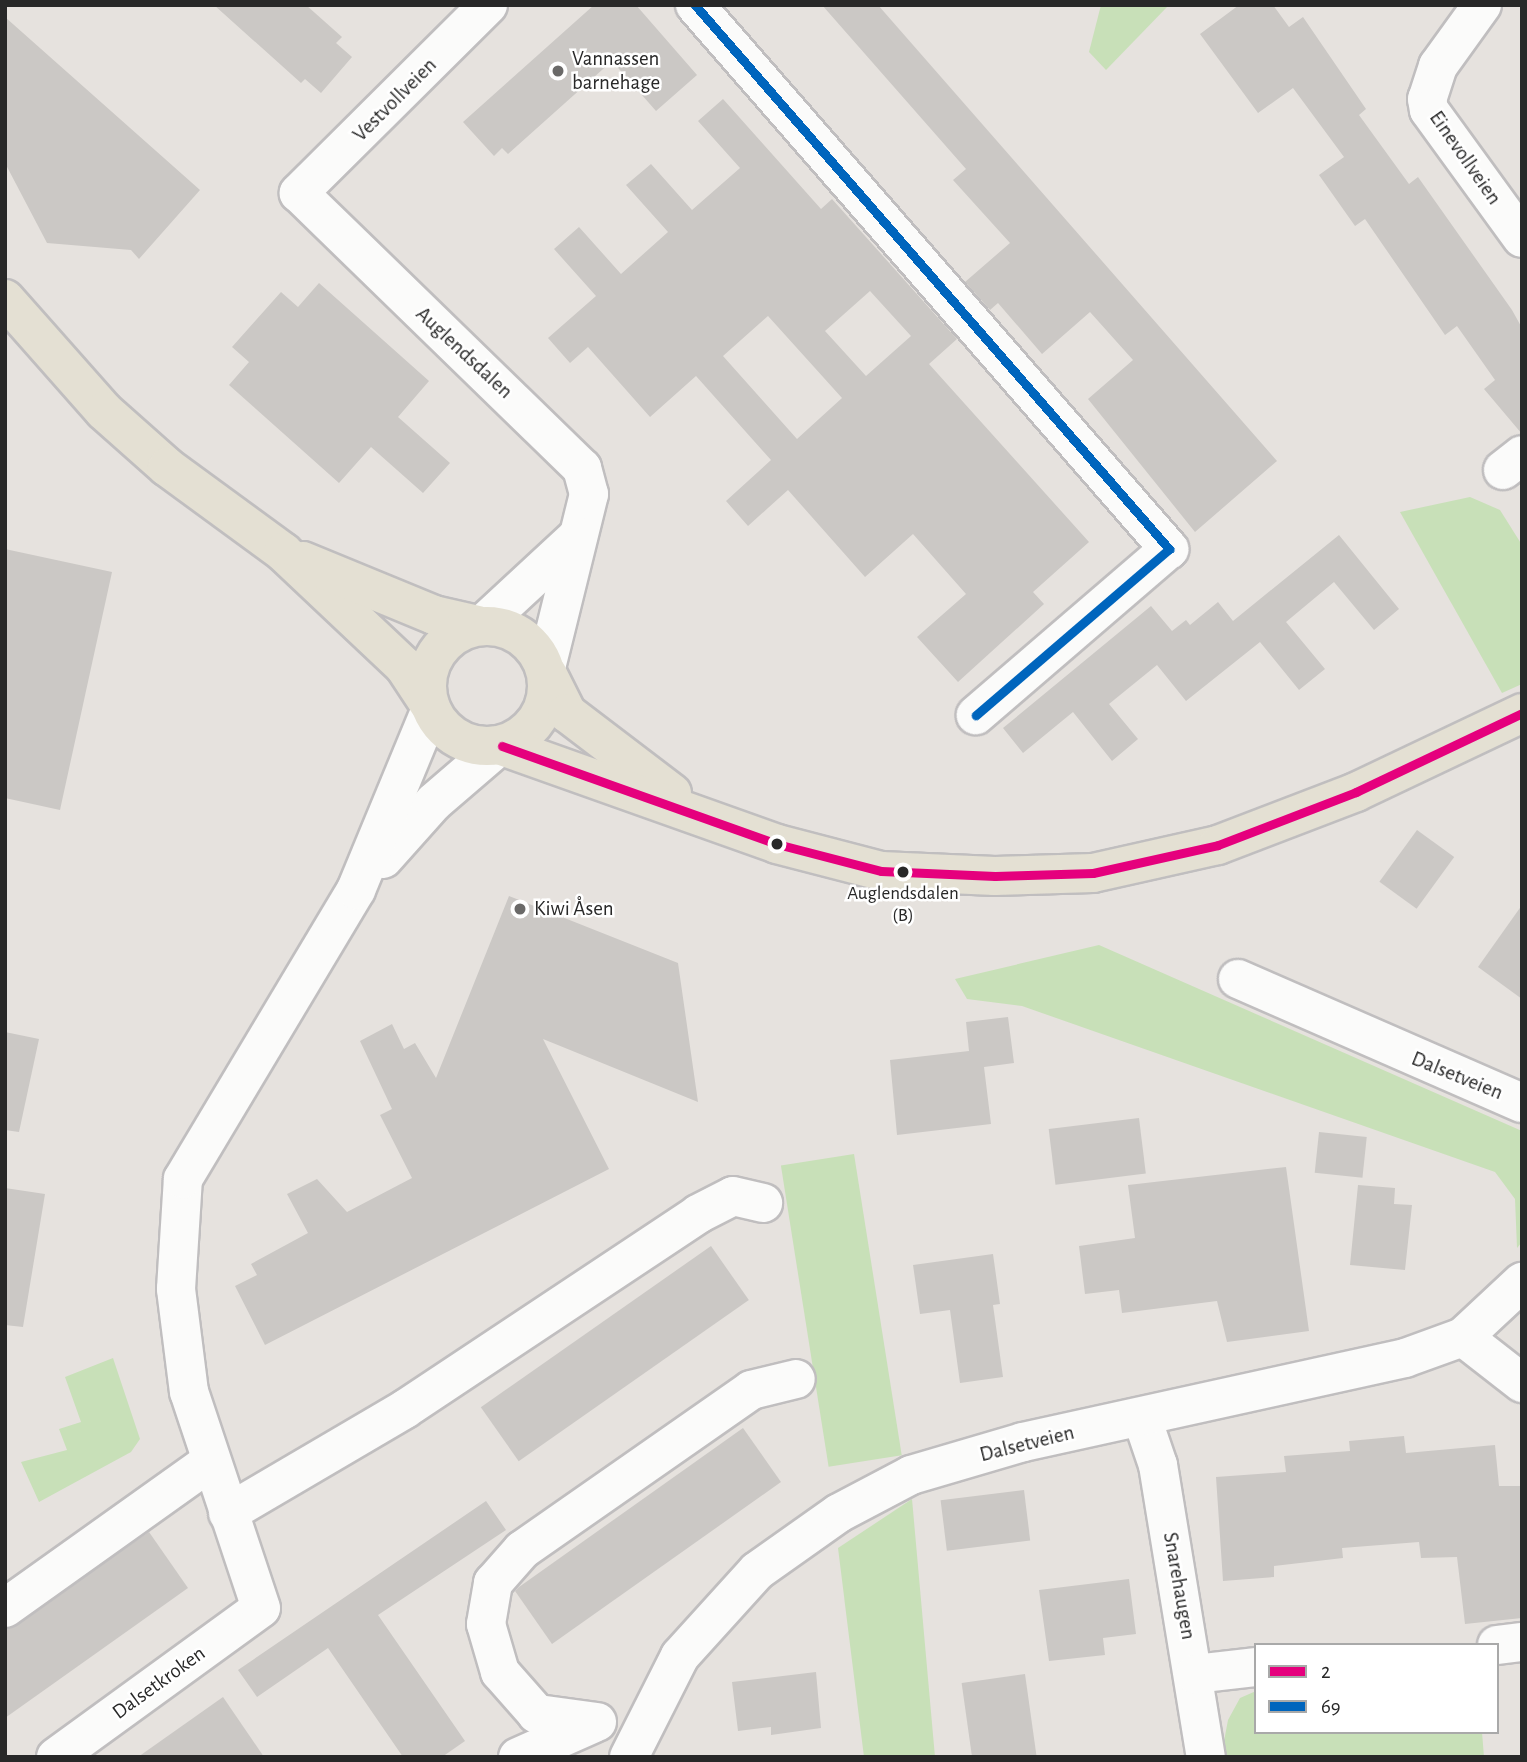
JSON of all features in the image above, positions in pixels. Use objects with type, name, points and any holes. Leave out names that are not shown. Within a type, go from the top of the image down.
[{"type":"main road","points":[[5,299],[104,411],[167,467],[283,552],[404,666],[446,732],[470,745],[500,746],[707,819],[881,871],[995,876],[1093,873],[1218,845],[1356,792],[1522,713]]},
{"type":"main road","points":[[283,552],[434,615],[509,629],[521,636],[547,670],[567,713],[707,819]]},
{"type":"main road","points":[[430,707],[428,670],[446,640],[480,625]]},
{"type":"main road","points":[[500,746],[535,722],[546,704],[547,670]]},
{"type":"street","name":"Vestvollveien","points":[[299,193],[488,5]]},
{"type":"street","points":[[695,5],[1169,549],[976,715]]},
{"type":"street","name":"Einevollveien","points":[[1482,5],[1438,66],[1427,99],[1429,110],[1522,238]]},
{"type":"street","name":"Auglendsdalen","points":[[299,193],[364,261],[557,439],[582,468],[589,494],[547,670]]},
{"type":"street","points":[[480,625],[582,532]]},
{"type":"street","points":[[430,707],[356,890],[183,1179],[176,1289],[189,1392],[228,1513],[405,1409],[698,1214],[733,1196],[763,1203]]},
{"type":"street","points":[[356,890],[434,802],[500,746]]},
{"type":"street","name":"Dalsetveien","points":[[1238,979],[1522,1102]]},
{"type":"street","name":"Dalsetveien","points":[[634,1742],[680,1657],[757,1571],[839,1513],[911,1475],[1023,1442],[1142,1418],[1405,1358],[1463,1337],[1522,1282]]},
{"type":"street","points":[[1463,1337],[1522,1383]]},
{"type":"street","points":[[634,1742],[597,1722],[537,1714],[500,1672],[485,1624],[493,1583],[522,1550],[751,1390],[796,1380]]},
{"type":"street","name":"Snarehaugen","points":[[1142,1418],[1158,1465],[1195,1674],[1206,1757]]},
{"type":"street","points":[[5,1608],[210,1462]]},
{"type":"street","name":"Dalsetkroken","points":[[56,1757],[261,1608],[228,1513]]},
{"type":"street","points":[[1499,1645],[1522,1642]]},
{"type":"street","points":[[1195,1674],[1254,1667]]},
{"type":"street","points":[[518,1757],[597,1722]]},
{"type":"green space","points":[[1101,5],[1169,5],[1106,70],[1089,52]]},
{"type":"green space","points":[[1470,497],[1500,510],[1522,545],[1522,684],[1502,693],[1400,512]]},
{"type":"green space","points":[[1099,945],[1522,1131],[1522,1242],[1517,1248],[1515,1199],[1495,1172],[1022,1006],[967,999],[955,979]]},
{"type":"green space","points":[[854,1154],[902,1455],[829,1467],[781,1166]]},
{"type":"green space","points":[[113,1358],[140,1439],[131,1452],[39,1502],[21,1462],[67,1450],[59,1429],[81,1422],[65,1377]]},
{"type":"green space","points":[[912,1499],[935,1757],[864,1757],[838,1548]]},
{"type":"green space","points":[[1254,1692],[1254,1734],[1482,1734],[1484,1757],[1221,1757],[1228,1720],[1240,1698]]},
{"type":"building","points":[[214,5],[306,5],[342,37],[336,43],[352,57],[321,93],[305,79],[301,83]]},
{"type":"building","points":[[594,5],[636,5],[697,75],[656,111],[612,61],[508,154],[502,148],[494,156],[463,122]]},
{"type":"building","points":[[822,5],[878,5],[1277,461],[1195,532],[1088,399],[1133,360],[1090,312],[1042,354],[998,303],[990,310],[965,282],[1010,243],[953,180],[966,169]]},
{"type":"building","points":[[1239,5],[1273,5],[1289,27],[1303,17],[1366,109],[1359,115],[1409,184],[1418,177],[1512,310],[1522,328],[1522,434],[1484,389],[1495,380],[1457,326],[1445,335],[1365,219],[1355,226],[1319,175],[1344,157],[1293,88],[1258,113],[1200,34]]},
{"type":"building","points":[[5,17],[200,190],[139,259],[131,250],[47,243],[5,163]]},
{"type":"building","points":[[723,99],[821,209],[832,199],[957,339],[929,364],[1089,542],[1033,592],[1044,604],[958,682],[917,637],[966,594],[913,534],[865,577],[788,490],[748,526],[726,501],[771,460],[696,376],[650,417],[588,347],[570,363],[548,338],[596,296],[554,249],[579,227],[621,274],[668,232],[626,185],[651,164],[692,210],[740,168],[698,121]],"holes":[[[870,291],[911,336],[866,376],[825,331]],[[768,316],[842,398],[797,439],[723,356]]]},
{"type":"building","points":[[319,283],[429,381],[398,417],[450,463],[423,493],[371,447],[339,483],[229,385],[249,362],[232,347],[281,292],[298,307]]},
{"type":"building","points":[[1339,535],[1399,609],[1374,630],[1334,582],[1286,622],[1325,669],[1299,690],[1260,642],[1186,701],[1157,665],[1109,704],[1138,739],[1112,761],[1073,712],[1023,753],[1003,728],[1151,606],[1172,631],[1186,620],[1190,625],[1218,602],[1233,621]]},
{"type":"building","points":[[5,549],[112,572],[60,810],[5,798]]},
{"type":"building","points":[[1417,830],[1454,857],[1417,909],[1379,882]]},
{"type":"building","points":[[509,896],[678,963],[698,1102],[543,1039],[609,1169],[265,1345],[235,1286],[257,1275],[251,1264],[308,1233],[287,1194],[317,1179],[347,1212],[412,1178],[380,1115],[392,1109],[360,1041],[392,1024],[404,1049],[415,1043],[436,1078]]},
{"type":"building","points":[[1522,905],[1522,999],[1478,967]]},
{"type":"building","points":[[1008,1017],[1014,1063],[984,1067],[991,1124],[897,1135],[890,1060],[969,1051],[966,1022]]},
{"type":"building","points":[[5,1032],[39,1039],[19,1132],[5,1130]]},
{"type":"building","points":[[1139,1118],[1146,1174],[1056,1185],[1049,1129]]},
{"type":"building","points":[[1319,1132],[1367,1137],[1362,1178],[1315,1173]]},
{"type":"building","points":[[1286,1167],[1309,1331],[1227,1342],[1217,1301],[1122,1313],[1119,1290],[1085,1294],[1079,1246],[1135,1238],[1128,1185]]},
{"type":"building","points":[[1358,1185],[1395,1188],[1394,1204],[1412,1205],[1405,1270],[1350,1265]]},
{"type":"building","points":[[5,1188],[45,1194],[23,1327],[5,1325]]},
{"type":"building","points":[[711,1246],[749,1300],[519,1461],[481,1407]]},
{"type":"building","points":[[993,1254],[1000,1304],[993,1305],[1003,1377],[960,1383],[950,1310],[920,1314],[913,1265]]},
{"type":"building","points":[[743,1428],[781,1482],[552,1644],[515,1591]]},
{"type":"building","points":[[1404,1436],[1406,1453],[1495,1445],[1499,1486],[1522,1486],[1522,1618],[1465,1624],[1457,1557],[1421,1558],[1419,1542],[1342,1548],[1343,1558],[1274,1566],[1274,1577],[1223,1581],[1216,1477],[1286,1472],[1284,1456],[1350,1451],[1349,1441]]},
{"type":"building","points":[[1024,1490],[1030,1541],[947,1551],[941,1500]]},
{"type":"building","points":[[486,1501],[506,1530],[378,1615],[465,1741],[442,1757],[403,1757],[328,1648],[257,1697],[238,1670]]},
{"type":"building","points":[[149,1532],[188,1588],[5,1718],[5,1630]]},
{"type":"building","points":[[1129,1579],[1136,1634],[1103,1638],[1105,1655],[1049,1661],[1039,1590]]},
{"type":"building","points":[[816,1672],[821,1728],[771,1735],[771,1727],[738,1731],[732,1682]]},
{"type":"building","points":[[1025,1674],[1037,1757],[972,1757],[962,1683]]},
{"type":"building","points":[[223,1697],[264,1757],[138,1757]]},
{"type":"transit line","name":"69","points":[[695,5],[1169,549],[976,715]]},
{"type":"transit line","name":"2","points":[[502,746],[777,844],[881,871],[995,876],[1093,873],[1218,845],[1356,792],[1522,713]]},
{"type":"place","name":"Vannassen barnehage","points":[[558,71]]},
{"type":"place","name":"Auglendsdalen (B)","points":[[903,872]]},
{"type":"place","name":"Kiwi Åsen","points":[[520,909]]}]
